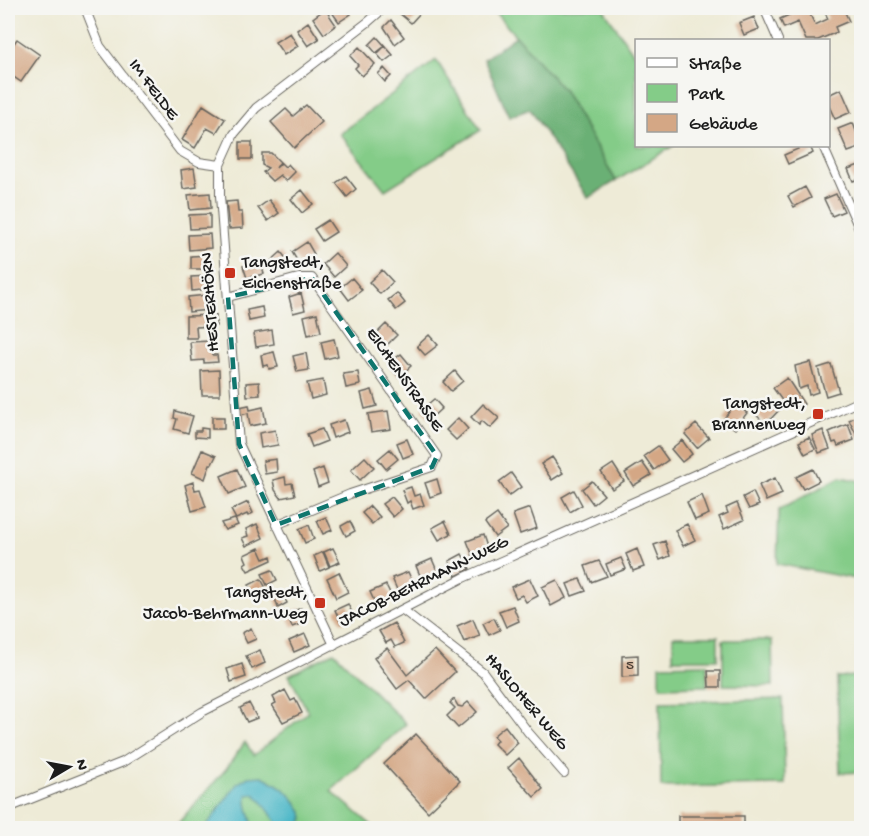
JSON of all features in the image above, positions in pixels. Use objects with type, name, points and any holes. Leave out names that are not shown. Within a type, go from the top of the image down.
[{"type":"street","name":"IM FELDE","points":[[85,8],[100,46],[180,151],[199,162],[220,165]]},
{"type":"street","name":"HESTERHÖRN","points":[[334,645],[239,444],[235,420],[220,196],[220,165],[234,134],[256,108],[384,8]]},
{"type":"street","points":[[764,8],[778,39]]},
{"type":"street","points":[[823,147],[861,235]]},
{"type":"street","name":"EICHENSTRASSE","points":[[228,297],[298,278],[312,278],[437,456],[432,467],[350,494],[276,525]]},
{"type":"street","name":"JACOB-BEHRMANN-WEG","points":[[8,808],[123,762],[202,712],[464,578],[861,400]]},
{"type":"street","name":"HASLOHER WEG","points":[[403,610],[483,672],[528,732],[564,773]]},
{"type":"highlighted area","points":[[312,278],[437,456],[432,467],[276,525],[239,444],[228,297]]},
{"type":"green space","points":[[491,8],[603,8],[635,56],[635,147],[671,147],[616,181],[564,91]]},
{"type":"green space","points":[[516,36],[564,91],[616,181],[588,198],[530,109],[509,117],[484,59]]},
{"type":"green space","points":[[436,60],[481,130],[385,190],[340,134]]},
{"type":"green space","points":[[840,477],[861,481],[861,580],[777,564],[779,510]]},
{"type":"green space","points":[[673,636],[718,636],[718,659],[673,659]]},
{"type":"green space","points":[[723,640],[772,640],[773,686],[723,685]]},
{"type":"green space","points":[[334,652],[406,724],[331,791],[375,828],[174,828],[226,769],[245,742],[254,755],[308,712],[289,675]]},
{"type":"green space","points":[[707,664],[707,686],[660,687],[660,665]]},
{"type":"green space","points":[[861,676],[861,772],[840,773],[837,677]]},
{"type":"green space","points":[[783,699],[785,785],[661,787],[660,702]]},
{"type":"water","points":[[262,776],[292,797],[304,817],[301,824],[279,825],[254,794],[247,795],[253,828],[205,828],[237,784],[248,777]]},
{"type":"building","points":[[329,8],[347,8],[351,14],[339,22]]},
{"type":"building","points":[[404,8],[414,8],[420,13],[411,23],[399,13]]},
{"type":"building","points":[[807,8],[815,25],[828,19],[823,8],[843,8],[849,21],[835,27],[837,32],[820,39],[806,39],[798,22],[784,28],[780,19]]},
{"type":"building","points":[[325,9],[336,25],[324,34],[313,18]]},
{"type":"building","points":[[754,17],[759,29],[744,35],[739,23]]},
{"type":"building","points":[[391,20],[404,37],[395,44],[384,27]]},
{"type":"building","points":[[308,22],[319,39],[308,46],[297,30]]},
{"type":"building","points":[[290,33],[298,46],[284,55],[275,42]]},
{"type":"building","points":[[377,37],[385,46],[376,53],[369,45]]},
{"type":"building","points":[[17,39],[40,55],[21,82],[8,73],[8,52]]},
{"type":"building","points":[[385,46],[393,55],[384,62],[377,54]]},
{"type":"building","points":[[359,47],[375,64],[362,76],[355,68],[358,65],[350,56]]},
{"type":"building","points":[[384,68],[391,76],[385,82],[378,74]]},
{"type":"building","points":[[841,89],[851,112],[835,119],[830,108],[830,94]]},
{"type":"building","points":[[203,105],[225,119],[216,133],[207,128],[195,148],[182,140]]},
{"type":"building","points":[[306,105],[322,122],[294,148],[271,122],[286,109],[293,116]]},
{"type":"building","points":[[853,123],[862,147],[848,152],[838,129]]},
{"type":"building","points":[[240,142],[252,142],[252,159],[240,159]]},
{"type":"building","points":[[797,147],[810,147],[813,153],[788,164],[784,155],[798,149]]},
{"type":"building","points":[[262,153],[271,153],[280,162],[276,168],[281,163],[285,167],[288,164],[295,172],[286,181],[280,175],[272,181],[263,172],[268,168],[262,165]]},
{"type":"building","points":[[862,164],[862,178],[853,181],[848,169]]},
{"type":"building","points":[[194,168],[197,187],[183,189],[181,170]]},
{"type":"building","points":[[346,176],[356,189],[347,197],[336,183]]},
{"type":"building","points":[[805,187],[811,198],[794,207],[788,196]]},
{"type":"building","points":[[302,190],[313,204],[302,213],[291,199]]},
{"type":"building","points":[[210,193],[211,208],[190,210],[188,195]]},
{"type":"building","points":[[836,194],[844,211],[832,216],[824,199]]},
{"type":"building","points":[[269,200],[279,213],[268,221],[258,208]]},
{"type":"building","points":[[237,201],[238,212],[242,212],[243,228],[229,229],[226,202]]},
{"type":"building","points":[[210,214],[210,228],[190,229],[189,215]]},
{"type":"building","points":[[328,220],[336,232],[322,241],[314,229]]},
{"type":"building","points":[[210,234],[211,248],[189,250],[188,235]]},
{"type":"building","points":[[307,242],[314,254],[299,264],[292,252]]},
{"type":"building","points":[[281,252],[288,261],[277,270],[270,262]]},
{"type":"building","points":[[335,253],[346,266],[334,277],[323,264]]},
{"type":"building","points":[[210,255],[210,269],[191,269],[191,256]]},
{"type":"building","points":[[260,261],[264,274],[247,278],[243,266]]},
{"type":"building","points":[[382,270],[393,282],[380,294],[369,282]]},
{"type":"building","points":[[209,276],[210,289],[192,291],[191,277]]},
{"type":"building","points":[[352,278],[362,290],[349,300],[340,288]]},
{"type":"building","points":[[301,293],[305,310],[293,313],[289,297]]},
{"type":"building","points":[[397,293],[405,303],[396,310],[388,300]]},
{"type":"building","points":[[207,295],[209,310],[189,312],[188,297]]},
{"type":"building","points":[[262,307],[264,318],[249,321],[247,310]]},
{"type":"building","points":[[317,313],[321,332],[308,335],[304,316]]},
{"type":"building","points":[[216,315],[216,326],[196,327],[197,338],[186,338],[186,316]]},
{"type":"building","points":[[386,324],[397,335],[385,347],[374,336]]},
{"type":"building","points":[[272,330],[274,344],[256,347],[254,333]]},
{"type":"building","points":[[429,335],[438,345],[425,355],[417,346]]},
{"type":"building","points":[[334,339],[338,356],[325,359],[321,342]]},
{"type":"building","points":[[211,341],[212,355],[217,355],[218,362],[192,361],[190,342]]},
{"type":"building","points":[[274,352],[278,367],[269,369],[268,365],[263,366],[261,355]]},
{"type":"building","points":[[306,353],[309,370],[297,372],[293,356]]},
{"type":"building","points":[[401,354],[411,366],[399,377],[388,364]]},
{"type":"building","points":[[810,362],[818,392],[809,395],[807,386],[799,389],[795,366]]},
{"type":"building","points":[[831,364],[839,392],[826,396],[818,368]]},
{"type":"building","points":[[219,370],[220,395],[202,395],[201,371]]},
{"type":"building","points":[[455,371],[463,381],[451,391],[443,382]]},
{"type":"building","points":[[358,372],[360,385],[346,388],[343,374]]},
{"type":"building","points":[[787,378],[804,404],[797,409],[792,402],[786,406],[773,388]]},
{"type":"building","points":[[323,380],[326,395],[311,399],[307,383]]},
{"type":"building","points":[[259,382],[260,395],[247,396],[246,383]]},
{"type":"building","points":[[372,390],[377,406],[365,409],[361,393]]},
{"type":"building","points":[[434,399],[442,408],[430,419],[422,409]]},
{"type":"building","points":[[769,399],[780,409],[766,424],[755,414]]},
{"type":"building","points":[[483,404],[499,418],[490,428],[482,421],[479,425],[471,417]]},
{"type":"building","points":[[735,404],[747,413],[735,429],[723,420]]},
{"type":"building","points":[[249,405],[250,410],[263,407],[266,423],[250,426],[248,413],[241,415],[239,407]]},
{"type":"building","points":[[175,411],[193,416],[188,433],[174,429],[177,419],[174,418]]},
{"type":"building","points":[[388,411],[391,429],[371,432],[368,414]]},
{"type":"building","points":[[862,414],[862,436],[858,438],[849,420]]},
{"type":"building","points":[[212,417],[224,417],[224,429],[212,429]]},
{"type":"building","points":[[458,418],[468,429],[456,440],[446,430]]},
{"type":"building","points":[[344,420],[348,432],[333,438],[329,425]]},
{"type":"building","points":[[696,424],[709,438],[697,448],[685,434]]},
{"type":"building","points":[[848,424],[854,440],[838,446],[836,442],[833,443],[829,432]]},
{"type":"building","points":[[201,428],[208,429],[208,438],[195,437],[195,431],[201,431]]},
{"type":"building","points":[[322,429],[327,441],[312,447],[307,434]]},
{"type":"building","points":[[275,430],[278,445],[261,448],[259,433]]},
{"type":"building","points":[[823,430],[830,449],[819,453],[812,435]]},
{"type":"building","points":[[809,437],[815,449],[805,454],[799,442]]},
{"type":"building","points":[[407,439],[413,454],[403,458],[397,443]]},
{"type":"building","points":[[682,440],[692,454],[682,462],[671,449]]},
{"type":"building","points":[[658,446],[668,460],[654,470],[644,456]]},
{"type":"building","points":[[390,449],[398,459],[386,469],[378,459]]},
{"type":"building","points":[[202,450],[216,456],[210,464],[205,479],[192,473]]},
{"type":"building","points":[[365,457],[374,467],[360,480],[351,470]]},
{"type":"building","points":[[552,457],[563,473],[552,480],[541,464]]},
{"type":"building","points":[[276,459],[277,472],[265,474],[263,461]]},
{"type":"building","points":[[642,462],[651,475],[633,486],[625,473]]},
{"type":"building","points":[[613,464],[624,481],[612,489],[601,472]]},
{"type":"building","points":[[323,468],[328,483],[318,487],[313,472]]},
{"type":"building","points":[[237,469],[245,487],[229,494],[221,476]]},
{"type":"building","points":[[813,469],[819,481],[803,489],[796,477]]},
{"type":"building","points":[[511,473],[521,487],[509,496],[499,482]]},
{"type":"building","points":[[285,477],[286,484],[292,483],[295,495],[281,498],[275,490],[273,480]]},
{"type":"building","points":[[775,478],[782,494],[766,501],[759,485]]},
{"type":"building","points":[[437,479],[441,493],[430,497],[425,483]]},
{"type":"building","points":[[592,481],[604,495],[593,504],[582,489]]},
{"type":"building","points":[[193,482],[195,490],[200,489],[206,507],[192,511],[185,485]]},
{"type":"building","points":[[411,487],[414,496],[420,494],[424,505],[413,509],[410,501],[407,503],[402,490]]},
{"type":"building","points":[[574,490],[582,505],[570,512],[562,497]]},
{"type":"building","points":[[753,492],[759,505],[749,509],[743,497]]},
{"type":"building","points":[[702,495],[709,514],[695,520],[687,502]]},
{"type":"building","points":[[392,497],[402,509],[393,517],[382,504]]},
{"type":"building","points":[[248,502],[253,513],[236,519],[231,510]]},
{"type":"building","points":[[737,503],[744,520],[724,529],[719,517],[728,513],[726,508]]},
{"type":"building","points":[[370,506],[380,517],[372,524],[362,513]]},
{"type":"building","points":[[530,508],[537,528],[520,534],[513,514]]},
{"type":"building","points":[[497,514],[507,528],[495,537],[485,523]]},
{"type":"building","points":[[326,517],[332,530],[323,534],[317,521]]},
{"type":"building","points":[[235,519],[238,525],[225,530],[221,523]]},
{"type":"building","points":[[350,521],[355,531],[346,536],[341,526]]},
{"type":"building","points":[[445,521],[451,534],[439,540],[432,528]]},
{"type":"building","points":[[257,524],[263,538],[246,546],[242,538],[248,536],[246,529]]},
{"type":"building","points":[[687,524],[695,540],[683,546],[675,530]]},
{"type":"building","points":[[309,525],[314,539],[305,543],[299,529]]},
{"type":"building","points":[[483,535],[488,550],[473,556],[467,541]]},
{"type":"building","points":[[665,541],[670,556],[660,560],[654,545]]},
{"type":"building","points":[[259,548],[264,559],[271,556],[272,560],[248,571],[244,564],[247,562],[244,555]]},
{"type":"building","points":[[333,548],[340,562],[330,566],[324,552]]},
{"type":"building","points":[[637,549],[644,567],[633,571],[626,554]]},
{"type":"building","points":[[323,552],[329,567],[320,571],[314,556]]},
{"type":"building","points":[[462,554],[470,569],[456,576],[449,561]]},
{"type":"building","points":[[621,558],[626,569],[610,575],[606,564]]},
{"type":"building","points":[[432,559],[438,573],[422,580],[416,566]]},
{"type":"building","points":[[599,561],[607,576],[591,582],[585,566]]},
{"type":"building","points":[[272,570],[277,580],[267,585],[262,574]]},
{"type":"building","points":[[339,572],[348,592],[336,598],[327,578]]},
{"type":"building","points":[[408,572],[414,585],[398,592],[392,578]]},
{"type":"building","points":[[261,579],[268,592],[261,596],[260,593],[254,595],[249,585]]},
{"type":"building","points":[[530,579],[538,596],[526,602],[522,595],[516,598],[511,587]]},
{"type":"building","points":[[580,579],[586,591],[572,596],[567,584]]},
{"type":"building","points":[[557,580],[566,598],[551,606],[542,587]]},
{"type":"building","points":[[386,585],[392,597],[376,605],[370,592]]},
{"type":"building","points":[[282,592],[287,603],[278,608],[274,595]]},
{"type":"building","points":[[348,604],[354,617],[341,623],[335,610]]},
{"type":"building","points":[[513,606],[519,621],[506,627],[499,611]]},
{"type":"building","points":[[301,608],[306,622],[292,627],[287,614]]},
{"type":"building","points":[[494,618],[500,630],[489,635],[483,623]]},
{"type":"building","points":[[473,619],[480,636],[464,642],[457,626]]},
{"type":"building","points":[[394,623],[404,643],[395,647],[391,640],[386,643],[379,631]]},
{"type":"building","points":[[251,628],[256,639],[247,643],[242,633]]},
{"type":"building","points":[[305,634],[310,645],[294,652],[289,641]]},
{"type":"building","points":[[387,648],[407,675],[435,650],[455,672],[426,699],[409,680],[397,689],[374,658]]},
{"type":"building","points":[[260,650],[265,663],[252,669],[246,656]]},
{"type":"building","points":[[638,655],[638,676],[622,677],[622,656]]},
{"type":"building","points":[[242,664],[246,677],[231,682],[227,669]]},
{"type":"building","points":[[708,671],[720,671],[720,687],[709,687]]},
{"type":"building","points":[[285,690],[291,701],[295,699],[302,713],[283,722],[272,705],[276,703],[273,697]]},
{"type":"building","points":[[454,699],[458,706],[462,707],[468,702],[477,712],[458,728],[447,716],[455,708],[450,703]]},
{"type":"building","points":[[249,703],[257,718],[247,722],[240,708]]},
{"type":"building","points":[[505,726],[518,743],[505,755],[494,744],[497,740],[493,736]]},
{"type":"building","points":[[416,734],[460,781],[428,812],[384,764]]},
{"type":"building","points":[[519,758],[543,789],[534,797],[508,768]]},
{"type":"building","points":[[678,816],[744,816],[744,828],[678,828]]},
{"type":"place","name":"Tangstedt, Eichenstraße","points":[[230,273]]},
{"type":"place","name":"Tangstedt, Brannenweg","points":[[818,414]]},
{"type":"place","name":"Tangstedt, Jacob-Behrmann-Weg","points":[[320,603]]}]
